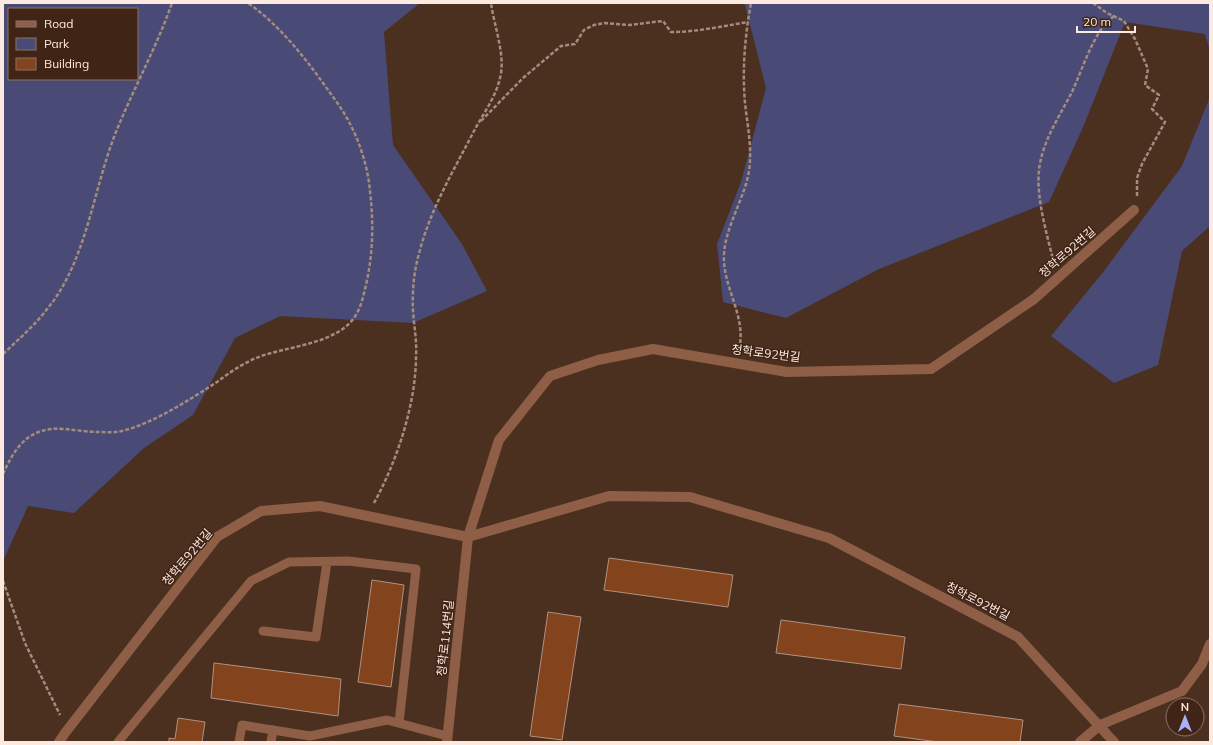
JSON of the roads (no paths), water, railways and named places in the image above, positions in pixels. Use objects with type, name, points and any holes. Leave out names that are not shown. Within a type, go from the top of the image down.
[{"type":"street","name":"청학로92번길","points":[[468,537],[500,440],[550,376],[598,360],[653,349],[787,372],[931,369],[1034,299],[1134,210]]},
{"type":"street","name":"청학로92번길","points":[[59,742],[217,537],[261,511],[320,506],[468,537],[609,496],[690,497],[829,538],[1018,637],[1114,742]]},
{"type":"street","name":"청학로114번길","points":[[447,739],[468,537]]},
{"type":"street","points":[[1080,742],[1100,725],[1182,691],[1202,664],[1210,644]]},
{"type":"lane","points":[[118,742],[252,581],[289,562],[348,561],[416,569],[399,723]]},
{"type":"lane","points":[[262,631],[316,637],[326,562]]},
{"type":"lane","points":[[239,742],[242,725],[310,739],[387,720],[447,739]]},
{"type":"lane","points":[[271,742],[272,730]]}]
